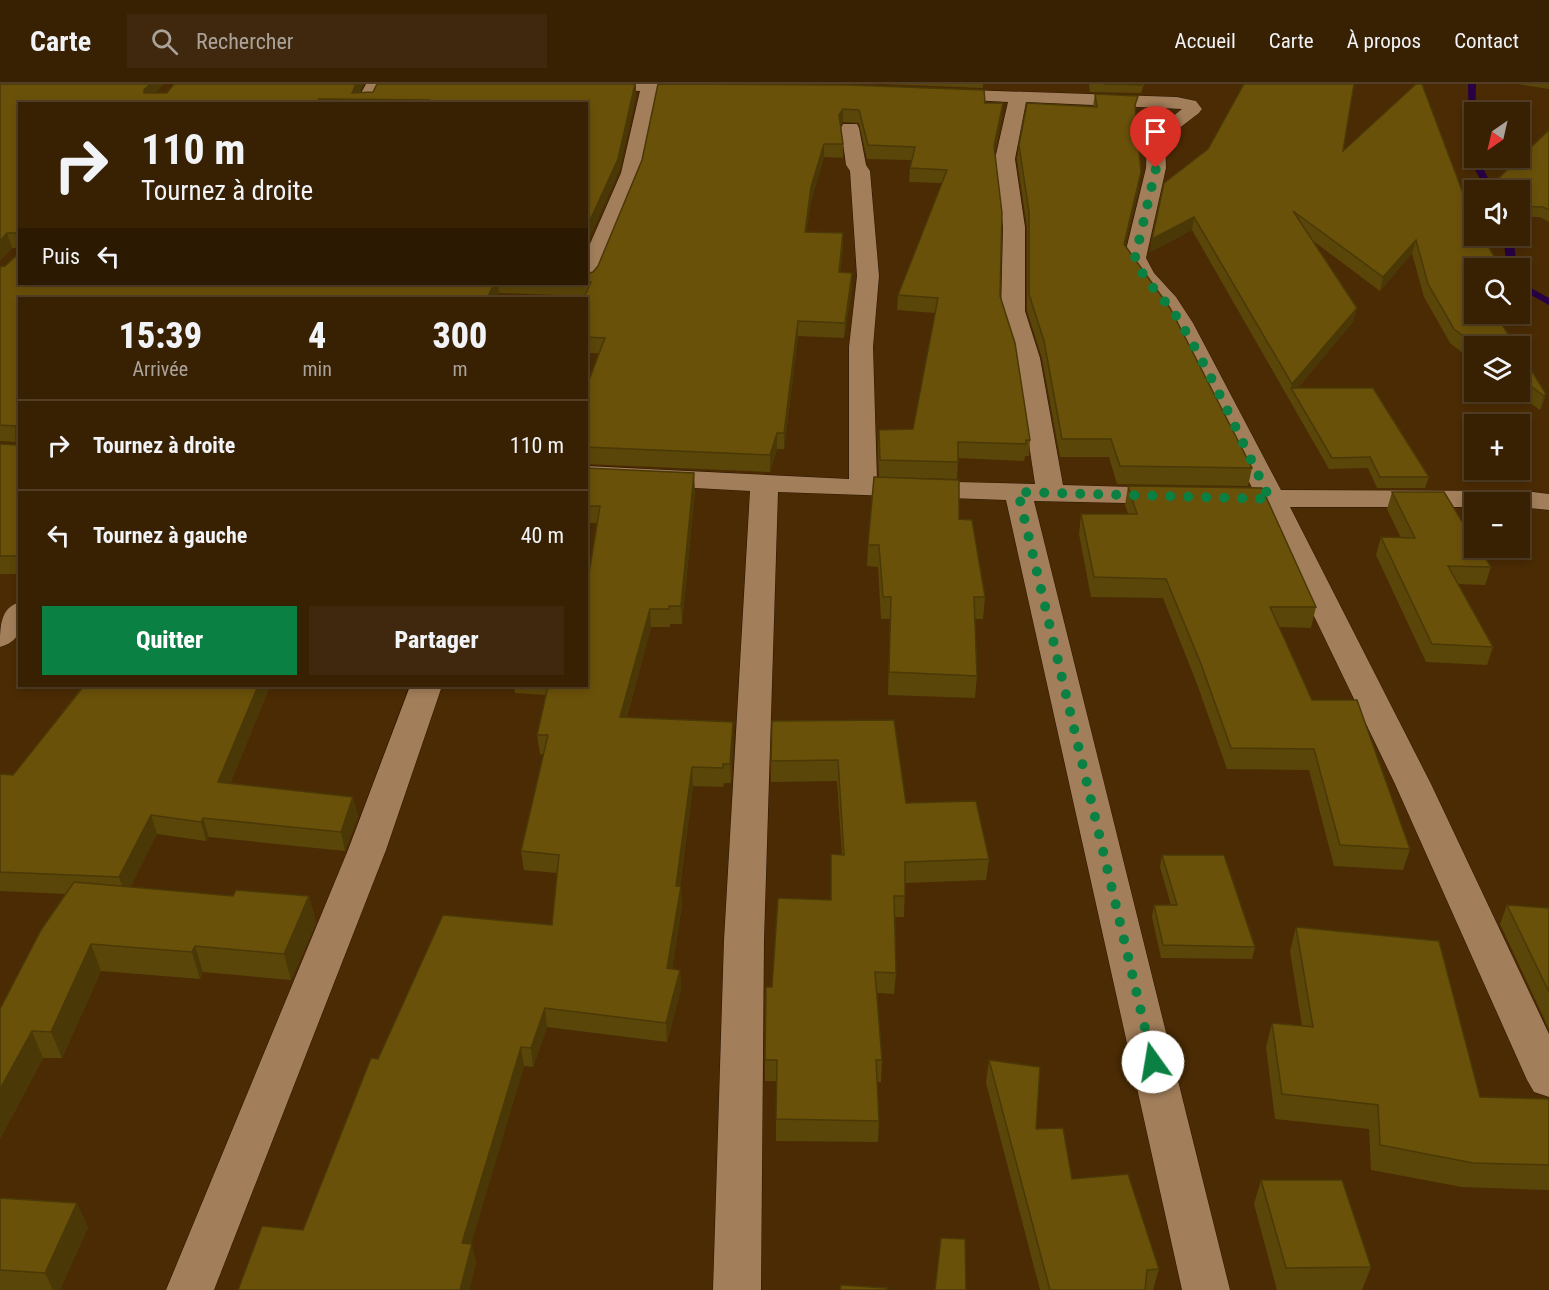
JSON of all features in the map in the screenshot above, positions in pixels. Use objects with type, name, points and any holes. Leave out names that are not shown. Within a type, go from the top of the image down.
[{"type":"street","points":[[365,102],[375,84]]},
{"type":"street","points":[[565,84],[721,89]]},
{"type":"street","points":[[588,277],[631,173],[651,86]]},
{"type":"street","points":[[916,93],[1177,102],[1190,105],[1193,109],[1156,137],[1156,168],[1135,258],[1144,276],[1168,302],[1220,395],[1413,784],[1549,1080]]},
{"type":"street","points":[[1018,97],[1005,159],[1014,226],[1013,311],[1028,358],[1034,492],[1206,1290]]},
{"type":"street","points":[[850,128],[856,165],[860,171],[868,276],[861,347],[863,488]]},
{"type":"street","points":[[588,474],[863,488],[1189,497]]},
{"type":"street","points":[[736,1290],[744,940],[764,484]]},
{"type":"street","points":[[1224,498],[1525,499],[1549,502]]},
{"type":"street","points":[[0,637],[18,614]]},
{"type":"street","points":[[190,1290],[367,850],[426,687]]},
{"type":"building","points":[[0,84],[150,84],[144,93],[167,93],[174,84],[356,84],[352,93],[373,92],[377,84],[635,84],[618,159],[588,225],[588,102],[319,99],[317,102],[18,102],[18,285],[494,285],[488,297],[18,297],[18,556],[0,556],[0,444],[16,445],[16,426],[0,425],[0,267],[5,266],[17,255],[17,233],[7,233],[0,241]]},
{"type":"building","points":[[658,84],[848,85],[984,90],[985,103],[1003,103],[994,146],[1002,213],[1000,296],[1015,343],[1030,440],[1026,440],[1026,444],[958,442],[958,462],[880,460],[879,430],[913,429],[938,298],[898,295],[947,170],[910,168],[915,147],[868,145],[859,110],[843,109],[839,115],[843,144],[824,144],[811,187],[805,232],[843,233],[839,272],[852,273],[845,323],[798,321],[784,433],[777,433],[770,455],[588,447],[588,383],[605,338],[588,337],[588,297],[584,297],[591,282],[588,282],[588,273],[593,272],[598,266],[642,160]]},
{"type":"building","points":[[1244,84],[1354,84],[1343,151],[1416,84],[1422,84],[1464,196],[1464,246],[1488,246],[1495,258],[1464,258],[1464,324],[1502,324],[1509,336],[1464,336],[1454,329],[1428,284],[1416,240],[1383,277],[1293,211],[1357,308],[1292,384],[1194,217],[1152,239],[1164,183],[1208,149]]},
{"type":"building","points":[[1095,94],[1138,96],[1135,105],[1141,172],[1124,244],[1170,308],[1252,468],[1120,466],[1111,439],[1062,439],[1044,341],[1029,294],[1029,212],[1019,145],[1027,103],[1097,107]]},
{"type":"building","points":[[1549,130],[1549,210],[1543,207],[1530,206],[1530,180],[1496,180],[1509,168],[1530,168],[1530,148]]},
{"type":"building","points":[[1530,368],[1546,394],[1544,396],[1530,386]]},
{"type":"building","points":[[1291,388],[1373,388],[1429,477],[1380,477],[1370,457],[1332,458]]},
{"type":"building","points":[[588,468],[694,473],[681,606],[669,606],[669,609],[650,609],[620,717],[733,722],[730,764],[723,764],[723,768],[692,767],[676,886],[681,886],[667,968],[680,970],[666,1023],[545,1008],[531,1048],[521,1047],[462,1243],[472,1244],[460,1290],[238,1290],[262,1226],[303,1230],[371,1058],[378,1059],[443,915],[552,925],[559,855],[521,851],[548,735],[537,735],[548,687],[588,687],[588,580],[600,506],[588,506]]},
{"type":"building","points":[[874,477],[959,480],[959,519],[972,520],[985,597],[974,597],[977,676],[889,672],[891,597],[883,597],[879,545],[868,545]]},
{"type":"building","points":[[1128,486],[1262,488],[1316,607],[1270,607],[1312,700],[1357,700],[1410,849],[1340,845],[1314,749],[1231,748],[1201,664],[1166,579],[1094,577],[1081,514],[1137,514]]},
{"type":"building","points":[[1392,492],[1444,492],[1464,525],[1464,558],[1485,558],[1491,567],[1448,566],[1493,647],[1432,644],[1381,537],[1415,538]]},
{"type":"building","points":[[83,687],[258,687],[218,782],[353,797],[341,832],[203,818],[201,822],[151,815],[119,877],[0,872],[0,774],[13,775]]},
{"type":"building","points":[[894,720],[906,803],[976,801],[989,859],[905,862],[905,896],[894,896],[896,973],[875,972],[882,1060],[876,1060],[879,1121],[776,1119],[777,1060],[765,1060],[766,987],[772,987],[778,898],[831,900],[831,854],[844,855],[838,760],[771,761],[772,721]]},
{"type":"building","points":[[1162,855],[1224,855],[1255,947],[1163,945],[1154,905],[1177,905]]},
{"type":"building","points":[[74,882],[233,896],[236,890],[309,896],[284,954],[195,946],[192,952],[91,944],[51,1032],[32,1031],[0,1089],[0,1009],[41,930]]},
{"type":"building","points":[[1507,905],[1549,908],[1549,992]]},
{"type":"building","points":[[1296,927],[1439,941],[1480,1097],[1549,1099],[1549,1165],[1473,1163],[1380,1145],[1378,1105],[1282,1094],[1272,1023],[1313,1027]]},
{"type":"building","points":[[989,1060],[1040,1067],[1036,1129],[1063,1128],[1072,1179],[1128,1174],[1159,1269],[1147,1270],[1145,1290],[1050,1290]]},
{"type":"building","points":[[1261,1180],[1342,1180],[1371,1267],[1286,1268]]},
{"type":"building","points":[[0,1198],[77,1203],[45,1273],[0,1270]]},
{"type":"building","points":[[941,1238],[965,1239],[966,1290],[935,1290]]},
{"type":"building","points":[[841,1285],[887,1288],[887,1290],[840,1290]]},
{"type":"waterway","points":[[1472,84],[1474,160],[1485,180]]},
{"type":"waterway","points":[[1509,246],[1511,258]]},
{"type":"waterway","points":[[1530,291],[1549,302]]},
{"type":"route","points":[[1153,1062],[1018,492],[1270,499],[1220,395],[1181,323],[1168,302],[1138,267],[1135,258],[1156,168]]}]
